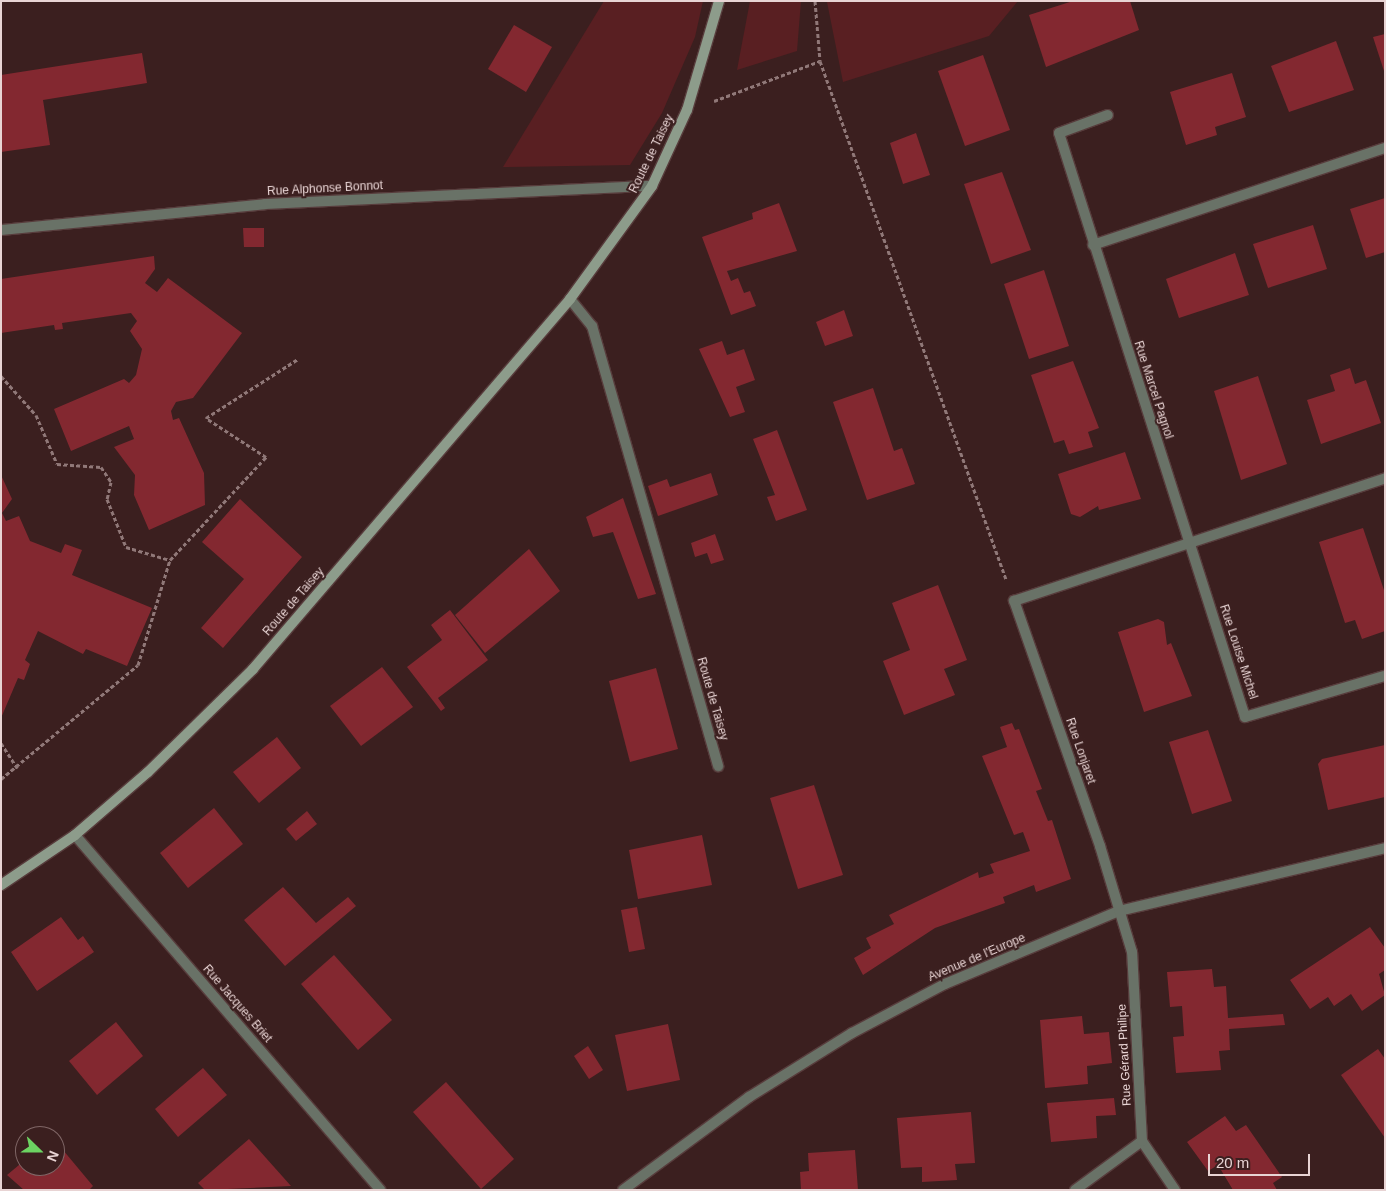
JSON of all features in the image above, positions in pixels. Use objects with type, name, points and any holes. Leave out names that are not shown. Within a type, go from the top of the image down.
[{"type":"street","name":"Route de Taisey","points":[[1,885],[75,835],[148,772],[253,669],[570,299],[652,186],[687,110],[719,1]]},
{"type":"street","name":"Rue Marcel Pagnol","points":[[1108,115],[1059,133],[1189,543]]},
{"type":"street","points":[[1093,245],[1385,148]]},
{"type":"street","name":"Rue Alphonse Bonnot","points":[[1,230],[265,204],[652,186]]},
{"type":"street","name":"Route de Taisey","points":[[570,299],[592,326],[718,766]]},
{"type":"street","points":[[1014,601],[1385,478]]},
{"type":"street","name":"Rue Louise Michel","points":[[1189,543],[1245,717],[1384,676]]},
{"type":"street","name":"Rue Lonjaret","points":[[1014,601],[1119,911]]},
{"type":"street","name":"Rue Jacques Briet","points":[[75,835],[380,1190]]},
{"type":"street","name":"Avenue de l'Europe","points":[[623,1190],[749,1097],[852,1033],[945,984],[1119,911],[1385,848]]},
{"type":"street","name":"Rue Gérard Philipe","points":[[1119,911],[1132,952],[1142,1141]]},
{"type":"street","points":[[1075,1190],[1142,1141],[1175,1190]]},
{"type":"path","points":[[815,1],[820,61],[1014,601]]},
{"type":"path","points":[[687,110],[820,61]]},
{"type":"path","points":[[1,779],[17,768],[138,665],[170,560],[266,457],[206,418],[298,359]]},
{"type":"path","points":[[1,376],[36,415],[57,464],[101,467],[111,482],[107,500],[126,547],[170,560]]},
{"type":"path","points":[[1,743],[17,768]]},
{"type":"shaded area","points":[[604,1],[703,1],[695,37],[662,113],[630,165],[503,167]]},
{"type":"shaded area","points":[[750,1],[801,1],[797,51],[737,70]]},
{"type":"shaded area","points":[[1018,1],[989,36],[843,82],[827,2]]},
{"type":"building","points":[[1073,1],[1130,1],[1139,30],[1046,67],[1029,15]]},
{"type":"building","points":[[514,25],[552,47],[526,92],[488,69]]},
{"type":"building","points":[[1385,34],[1385,71],[1384,71],[1373,37]]},
{"type":"building","points":[[1336,41],[1354,90],[1289,112],[1271,66]]},
{"type":"building","points":[[142,53],[147,83],[43,100],[50,145],[1,152],[1,75]]},
{"type":"building","points":[[983,55],[1010,130],[965,146],[938,71]]},
{"type":"building","points":[[1232,73],[1246,117],[1215,127],[1217,135],[1186,145],[1170,92]]},
{"type":"building","points":[[916,133],[930,175],[903,184],[890,143]]},
{"type":"building","points":[[1002,172],[1031,250],[991,264],[964,184]]},
{"type":"building","points":[[1385,198],[1385,252],[1366,258],[1350,209]]},
{"type":"building","points":[[779,203],[797,251],[727,271],[731,281],[738,278],[744,293],[750,291],[756,306],[731,315],[702,237],[753,219],[752,213]]},
{"type":"building","points":[[1313,225],[1327,269],[1268,288],[1253,244]]},
{"type":"building","points":[[243,228],[264,228],[264,247],[244,247]]},
{"type":"building","points":[[1235,253],[1249,295],[1179,318],[1166,279]]},
{"type":"building","points":[[154,256],[155,269],[145,283],[157,292],[168,278],[242,333],[193,398],[176,402],[171,411],[173,420],[179,418],[204,473],[205,505],[149,530],[134,495],[135,475],[114,447],[134,439],[129,426],[71,451],[54,409],[124,379],[129,383],[136,375],[142,349],[130,331],[137,321],[131,313],[62,323],[63,329],[55,330],[54,325],[1,333],[1,279]]},
{"type":"building","points":[[1044,270],[1069,346],[1029,359],[1004,284]]},
{"type":"building","points":[[844,310],[853,336],[825,346],[816,322]]},
{"type":"building","points":[[722,341],[727,355],[744,349],[755,380],[736,387],[745,412],[730,417],[699,349]]},
{"type":"building","points":[[1073,361],[1099,428],[1088,432],[1093,447],[1069,454],[1064,440],[1054,443],[1031,375]]},
{"type":"building","points":[[1350,368],[1355,384],[1366,380],[1381,423],[1321,444],[1307,400],[1335,391],[1330,375]]},
{"type":"building","points":[[1258,376],[1287,464],[1241,480],[1214,391]]},
{"type":"building","points":[[873,388],[894,451],[902,448],[915,484],[867,500],[833,402]]},
{"type":"building","points":[[777,430],[807,510],[776,521],[767,497],[775,495],[753,439]]},
{"type":"building","points":[[1125,452],[1141,499],[1099,510],[1098,506],[1080,517],[1071,514],[1058,474]]},
{"type":"building","points":[[711,473],[718,495],[658,516],[648,486],[667,479],[670,487]]},
{"type":"building","points":[[1,475],[12,499],[2,513],[6,521],[19,516],[30,541],[61,553],[65,544],[82,550],[72,575],[152,608],[127,666],[86,649],[83,654],[38,631],[25,660],[30,664],[24,680],[18,678],[1,718]]},
{"type":"building","points":[[623,498],[656,594],[638,599],[613,532],[593,537],[586,517]]},
{"type":"building","points":[[240,499],[302,557],[223,648],[201,628],[244,579],[202,542]]},
{"type":"building","points":[[1363,528],[1385,593],[1385,631],[1362,639],[1355,620],[1345,623],[1319,542]]},
{"type":"building","points":[[715,534],[724,560],[711,564],[707,553],[695,557],[691,543]]},
{"type":"building","points":[[529,549],[560,591],[485,653],[455,615]]},
{"type":"building","points":[[938,585],[967,660],[944,669],[955,695],[904,715],[883,661],[910,650],[892,603]]},
{"type":"building","points":[[450,610],[488,660],[438,698],[445,708],[441,711],[407,667],[442,640],[431,625]]},
{"type":"building","points":[[1158,619],[1164,622],[1167,645],[1171,643],[1192,696],[1144,712],[1118,632]]},
{"type":"building","points":[[382,667],[413,707],[361,746],[330,706]]},
{"type":"building","points":[[656,668],[678,749],[630,762],[609,681]]},
{"type":"building","points":[[1012,723],[1015,730],[1019,729],[1042,789],[1036,791],[1048,821],[1052,820],[1071,879],[1036,892],[1034,885],[1003,897],[1005,903],[935,928],[863,975],[854,958],[871,948],[866,938],[894,924],[889,915],[978,872],[979,878],[994,873],[990,864],[1030,851],[1023,832],[1014,835],[982,756],[1007,747],[1000,727]]},
{"type":"building","points":[[1208,730],[1232,801],[1192,814],[1169,742]]},
{"type":"building","points":[[277,737],[301,768],[259,803],[233,772]]},
{"type":"building","points":[[1385,745],[1385,797],[1328,810],[1318,764],[1322,759]]},
{"type":"building","points":[[814,785],[843,875],[798,889],[770,798]]},
{"type":"building","points":[[214,808],[243,844],[188,888],[160,853]]},
{"type":"building","points":[[307,811],[317,824],[296,841],[286,829]]},
{"type":"building","points":[[702,835],[712,885],[638,899],[629,850]]},
{"type":"building","points":[[283,887],[316,923],[348,897],[356,906],[285,966],[244,920]]},
{"type":"building","points":[[637,907],[645,949],[629,952],[621,910]]},
{"type":"building","points":[[61,917],[78,940],[83,936],[94,952],[37,991],[11,952]]},
{"type":"building","points":[[1370,927],[1385,948],[1385,970],[1379,974],[1385,995],[1362,1011],[1351,994],[1334,1006],[1328,997],[1310,1009],[1290,980]]},
{"type":"building","points":[[334,955],[392,1020],[358,1050],[301,984]]},
{"type":"building","points":[[1212,969],[1214,987],[1226,986],[1228,1018],[1283,1014],[1285,1025],[1229,1029],[1230,1050],[1219,1051],[1221,1070],[1176,1073],[1173,1037],[1184,1036],[1182,1006],[1170,1007],[1167,972]]},
{"type":"building","points":[[1082,1016],[1084,1034],[1109,1032],[1112,1063],[1087,1066],[1088,1084],[1045,1088],[1040,1020]]},
{"type":"building","points":[[116,1022],[143,1056],[97,1095],[69,1061]]},
{"type":"building","points":[[668,1024],[680,1080],[627,1091],[615,1035]]},
{"type":"building","points":[[588,1046],[603,1070],[589,1079],[574,1056]]},
{"type":"building","points":[[1378,1049],[1385,1059],[1385,1138],[1341,1075]]},
{"type":"building","points":[[203,1068],[227,1095],[178,1137],[155,1109]]},
{"type":"building","points":[[446,1082],[514,1159],[481,1189],[413,1112]]},
{"type":"building","points":[[1114,1098],[1116,1115],[1096,1116],[1097,1138],[1051,1142],[1047,1103]]},
{"type":"building","points":[[971,1112],[975,1163],[955,1164],[957,1180],[922,1182],[922,1167],[901,1168],[897,1118]]},
{"type":"building","points":[[1225,1116],[1236,1131],[1246,1125],[1282,1177],[1273,1183],[1277,1190],[1233,1190],[1218,1165],[1208,1171],[1187,1142]]},
{"type":"building","points":[[249,1139],[291,1186],[205,1190],[198,1183]]},
{"type":"building","points":[[855,1150],[858,1190],[801,1190],[800,1172],[809,1171],[808,1153]]},
{"type":"building","points":[[65,1152],[93,1186],[89,1190],[24,1190],[7,1175],[15,1168],[15,1176],[65,1176]]}]
